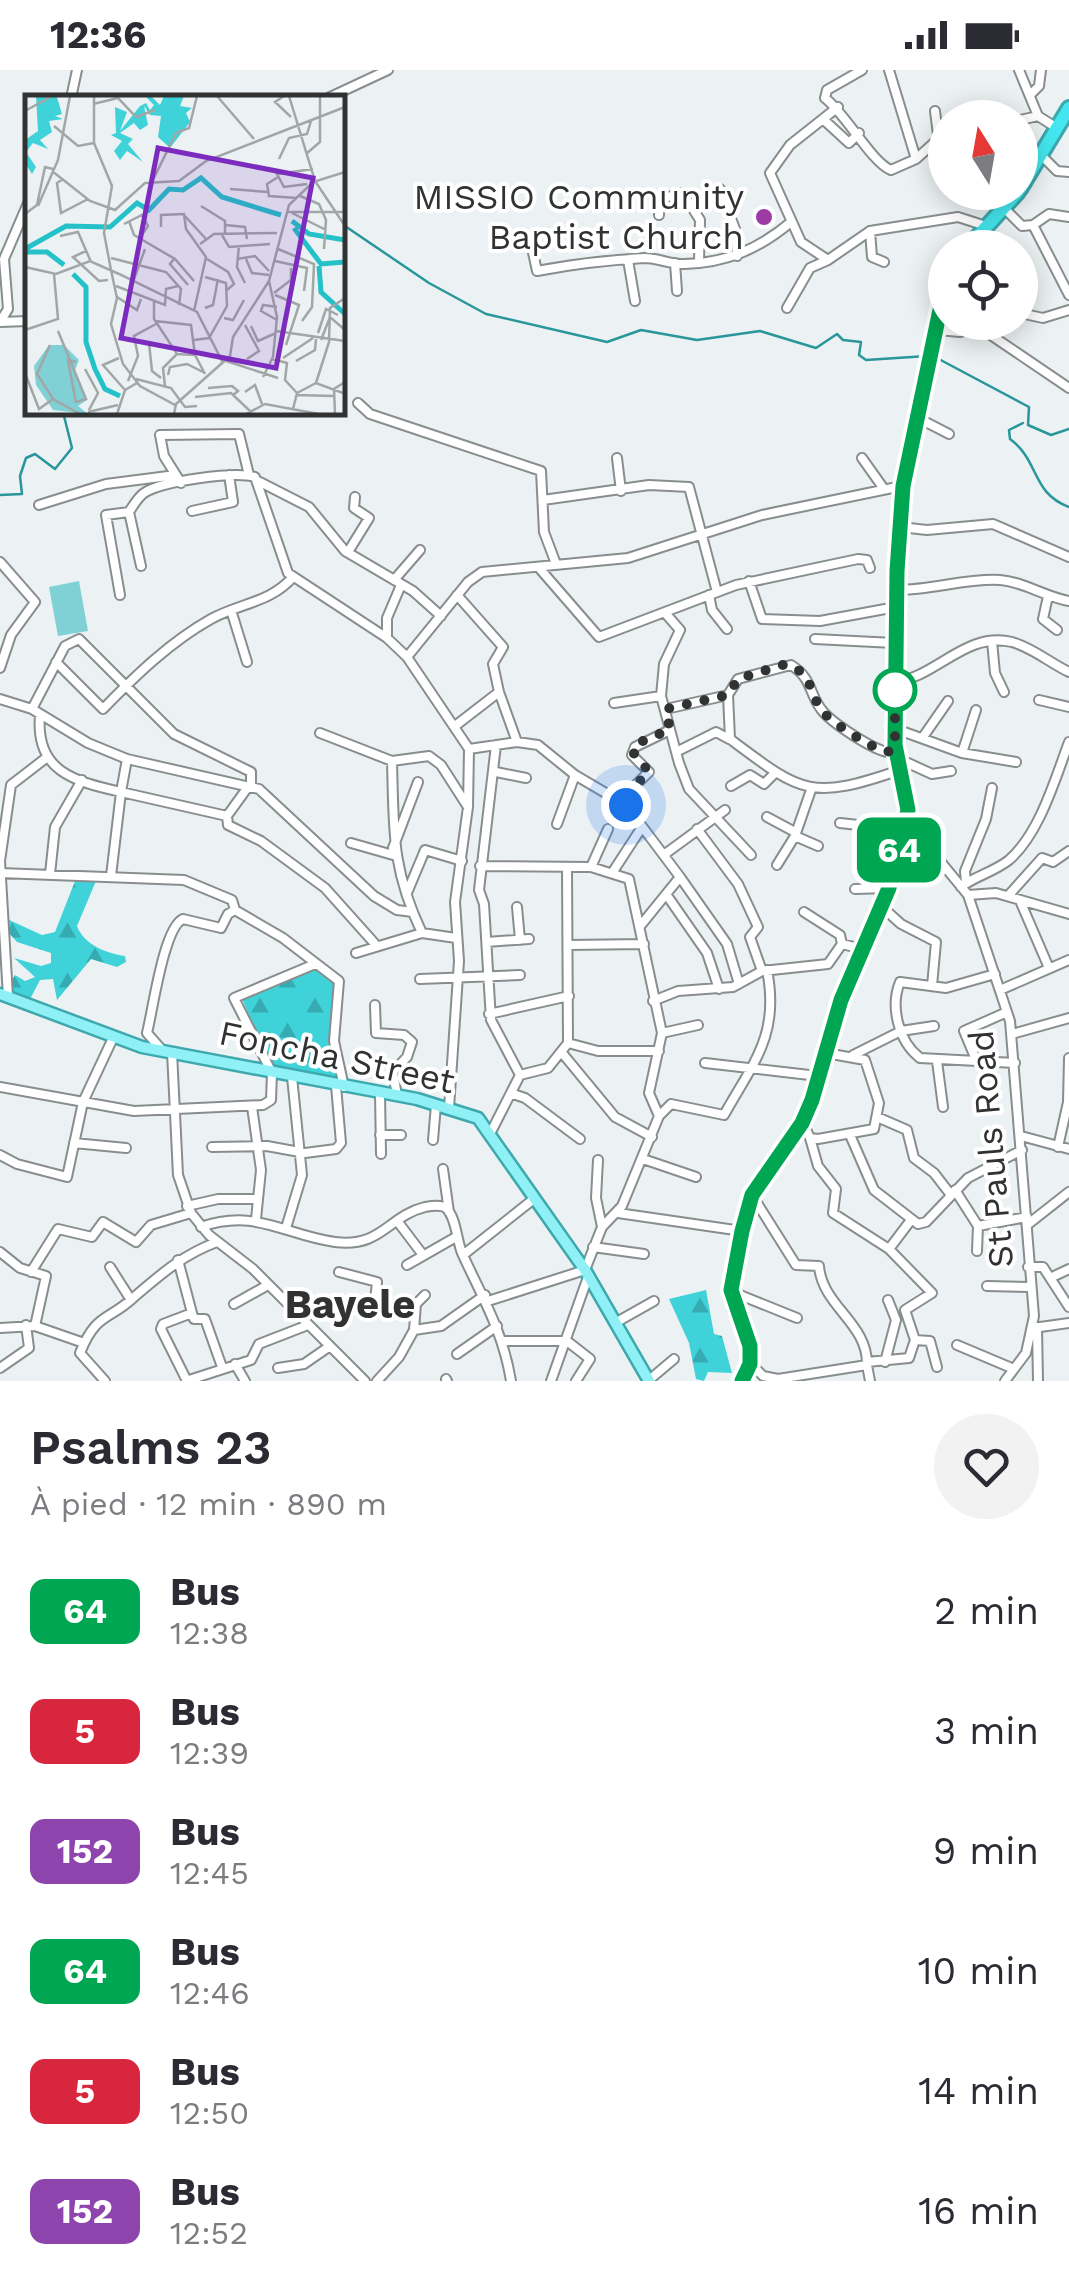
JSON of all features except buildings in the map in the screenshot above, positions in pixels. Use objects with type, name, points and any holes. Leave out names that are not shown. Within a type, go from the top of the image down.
[{"type":"highway","points":[[1038,164],[1069,110]]},
{"type":"highway","points":[[984,230],[1004,210]]},
{"type":"highway","points":[[742,1381],[750,1364],[750,1346],[731,1290],[752,1195],[802,1123],[862,949],[889,888],[908,810],[907,786],[895,745],[894,643],[900,527],[916,417],[936,340]]},
{"type":"main road","name":"Foncha Street","points":[[4,995],[114,1038],[436,1104],[478,1118],[586,1273],[646,1380]]},
{"type":"street","points":[[72,95],[77,70]]},
{"type":"street","points":[[334,95],[388,70]]},
{"type":"street","points":[[862,70],[827,90],[825,98],[838,107],[886,170],[916,160],[928,148]]},
{"type":"street","points":[[889,70],[916,160]]},
{"type":"street","points":[[1019,70],[1032,100]]},
{"type":"street","points":[[1030,96],[1040,86],[1041,70]]},
{"type":"street","points":[[828,260],[804,245],[770,177],[772,166],[790,145],[838,107]]},
{"type":"street","points":[[1038,116],[1057,128]]},
{"type":"street","points":[[824,120],[850,143],[860,133]]},
{"type":"street","points":[[1038,161],[1057,171],[1069,172]]},
{"type":"street","points":[[720,188],[735,229],[737,256]]},
{"type":"street","points":[[659,215],[658,201],[681,191],[700,220],[696,252],[700,262]]},
{"type":"street","points":[[0,322],[8,310],[4,259],[25,210]]},
{"type":"street","points":[[1006,210],[1018,224],[1033,225],[1049,214],[1069,217]]},
{"type":"street","points":[[787,308],[810,268],[870,231],[958,217],[988,226]]},
{"type":"street","points":[[532,248],[537,271],[588,260],[700,262],[737,256],[791,222]]},
{"type":"street","points":[[1033,225],[1069,296]]},
{"type":"street","points":[[870,231],[872,257],[884,262]]},
{"type":"street","points":[[628,260],[635,301]]},
{"type":"street","points":[[675,263],[677,291]]},
{"type":"street","points":[[1038,317],[1069,310]]},
{"type":"street","points":[[0,322],[25,321]]},
{"type":"street","points":[[998,340],[1069,388]]},
{"type":"street","points":[[358,403],[370,414],[541,471],[544,529],[556,564]]},
{"type":"street","points":[[916,417],[950,434]]},
{"type":"street","points":[[178,479],[158,436],[204,431],[242,436],[249,474]]},
{"type":"street","points":[[617,458],[621,491]]},
{"type":"street","points":[[862,458],[884,489]]},
{"type":"street","points":[[38,505],[106,484],[249,474],[313,510],[348,552],[440,616]]},
{"type":"street","points":[[192,511],[233,502],[229,476]]},
{"type":"street","points":[[120,594],[105,517],[129,512],[144,493],[178,479]]},
{"type":"street","points":[[260,482],[283,564],[293,577],[386,638],[407,657],[469,749],[449,1108]]},
{"type":"street","points":[[543,500],[650,485],[688,487],[713,594],[712,610],[727,629]]},
{"type":"street","points":[[407,657],[480,573],[628,558],[698,532],[903,486]]},
{"type":"street","points":[[348,552],[368,518],[354,508],[355,496]]},
{"type":"street","points":[[129,512],[141,566]]},
{"type":"street","points":[[900,527],[927,530],[993,524],[1069,557]]},
{"type":"street","points":[[110,542],[134,536]]},
{"type":"street","points":[[386,638],[397,583],[420,550]]},
{"type":"street","points":[[540,569],[599,637],[749,582],[858,559],[866,560],[870,568]]},
{"type":"street","points":[[0,562],[35,602],[7,642],[0,668]]},
{"type":"street","points":[[56,662],[100,710],[186,636],[230,610],[266,599],[293,577]]},
{"type":"street","points":[[897,590],[934,590],[981,580],[1004,580],[1069,601]]},
{"type":"street","points":[[749,582],[762,620],[820,620],[896,607]]},
{"type":"street","points":[[458,595],[504,647],[492,664],[517,742]]},
{"type":"street","points":[[1048,596],[1043,619],[1057,630]]},
{"type":"street","points":[[230,610],[247,662]]},
{"type":"street","points":[[666,614],[680,630],[664,664],[662,696],[689,789],[712,818],[751,855]]},
{"type":"street","points":[[32,709],[65,646],[79,639],[174,734],[252,774],[250,787],[227,816]]},
{"type":"street","points":[[815,640],[894,643]]},
{"type":"street","points":[[992,641],[995,673],[1004,692]]},
{"type":"street","points":[[894,682],[914,680],[959,651],[992,641],[1026,647],[1069,672]]},
{"type":"street","points":[[730,739],[728,695],[738,679],[791,665],[807,678],[825,713],[872,748],[888,752],[895,745]]},
{"type":"street","points":[[455,726],[499,692]]},
{"type":"street","points":[[666,709],[728,695]]},
{"type":"street","points":[[614,704],[662,696]]},
{"type":"street","points":[[0,699],[32,709],[88,743],[127,758],[268,794],[374,896],[397,910],[413,912]]},
{"type":"street","points":[[1039,700],[1069,707]]},
{"type":"street","points":[[923,736],[948,701]]},
{"type":"street","points":[[962,753],[976,710]]},
{"type":"street","points":[[40,715],[39,746],[46,758],[82,780],[227,816]]},
{"type":"street","points":[[896,729],[962,753],[1016,762]]},
{"type":"street","points":[[620,800],[649,772],[632,755],[635,747],[670,730]]},
{"type":"street","points":[[676,752],[716,732],[791,784],[812,787],[846,787],[900,770]]},
{"type":"street","points":[[320,734],[392,761],[422,756],[435,759],[468,807]]},
{"type":"street","points":[[469,749],[517,742],[538,745],[575,776],[620,800],[665,854],[727,944],[739,984]]},
{"type":"street","points":[[964,885],[998,868],[1017,852],[1069,742]]},
{"type":"street","points":[[491,1132],[520,1076],[490,1014],[480,877],[490,782],[496,772],[496,744]]},
{"type":"street","points":[[4,995],[2,843],[12,785],[46,758]]},
{"type":"street","points":[[111,876],[127,758]]},
{"type":"street","points":[[392,761],[393,852],[422,933]]},
{"type":"street","points":[[907,786],[908,763],[932,774],[951,770]]},
{"type":"street","points":[[496,772],[526,778]]},
{"type":"street","points":[[731,786],[750,775],[764,784],[775,773]]},
{"type":"street","points":[[558,824],[575,776]]},
{"type":"street","points":[[1056,776],[1069,780]]},
{"type":"street","points":[[50,874],[55,827],[82,780]]},
{"type":"street","points":[[393,852],[418,782]]},
{"type":"street","points":[[777,865],[795,834],[812,787]]},
{"type":"street","points":[[964,885],[992,788]]},
{"type":"street","points":[[665,854],[725,810]]},
{"type":"street","name":"St Pauls Road","points":[[908,810],[931,850],[964,885],[1012,1034],[1035,1328],[1026,1353],[1006,1381]]},
{"type":"street","points":[[227,816],[230,827],[261,841],[325,888],[376,945]]},
{"type":"street","points":[[767,817],[818,846]]},
{"type":"street","points":[[840,823],[904,830]]},
{"type":"street","points":[[614,870],[642,827]]},
{"type":"street","points":[[591,867],[608,829]]},
{"type":"street","points":[[551,1381],[567,1341],[593,1247],[602,1226],[618,1213],[659,1116],[670,1104],[720,1117],[754,1070],[771,1012],[765,971],[750,937],[758,926],[738,884],[697,830]]},
{"type":"street","points":[[350,843],[393,852]]},
{"type":"street","points":[[406,895],[422,852],[462,861]]},
{"type":"street","points":[[1008,896],[1042,858],[1053,862],[1069,852]]},
{"type":"street","points":[[480,866],[591,867],[614,870],[632,885],[662,1033],[649,1094],[659,1116]]},
{"type":"street","points":[[520,1076],[537,1074],[564,1054],[568,1043],[566,867]]},
{"type":"street","points":[[1,873],[184,880],[232,900],[235,910],[339,981],[334,1041],[340,1086],[340,1147],[212,1147]]},
{"type":"street","points":[[460,877],[480,877]]},
{"type":"street","points":[[641,925],[680,878]]},
{"type":"street","points":[[855,889],[889,888]]},
{"type":"street","points":[[968,895],[989,892],[1069,914]]},
{"type":"street","points":[[666,894],[707,953],[718,989]]},
{"type":"street","points":[[1021,902],[1049,968]]},
{"type":"street","points":[[881,906],[901,924],[936,942],[932,986]]},
{"type":"street","points":[[487,942],[525,940],[517,907]]},
{"type":"street","points":[[235,910],[221,928],[183,919],[170,929],[158,980],[157,1004],[147,1033],[168,1051],[178,1175],[189,1209],[202,1227],[268,1285],[365,1381]]},
{"type":"street","points":[[653,1001],[678,991],[739,984],[765,971],[828,964],[842,944],[840,935],[804,912]]},
{"type":"street","points":[[356,953],[422,933],[456,938]]},
{"type":"street","points":[[568,945],[644,944]]},
{"type":"street","points":[[842,944],[862,949]]},
{"type":"street","points":[[1000,990],[1069,960]]},
{"type":"street","points":[[0,1087],[134,1111],[252,1107],[272,1100],[272,1073],[234,998],[315,964]]},
{"type":"street","points":[[420,979],[520,974]]},
{"type":"street","points":[[994,974],[954,986],[897,985],[896,1015],[911,1052],[937,1061],[1014,1063]]},
{"type":"street","points":[[490,1014],[569,996]]},
{"type":"street","points":[[375,1005],[376,1033],[404,1035],[412,1042],[407,1057],[393,1072],[397,1096]]},
{"type":"street","points":[[977,1062],[964,1031],[1007,1012]]},
{"type":"street","points":[[1012,1034],[1068,1016]]},
{"type":"street","points":[[662,1033],[698,1025]]},
{"type":"street","points":[[853,1055],[901,1032],[934,1026]]},
{"type":"street","points":[[0,1155],[17,1164],[67,1177],[84,1102],[114,1038]]},
{"type":"street","points":[[568,1043],[598,1051],[659,1051]]},
{"type":"street","points":[[810,1138],[872,1132],[877,1117],[879,1103],[866,1060],[825,1052]]},
{"type":"street","points":[[564,1054],[615,1117],[652,1137]]},
{"type":"street","points":[[1058,1147],[1068,1102],[1069,1058]]},
{"type":"street","points":[[937,1061],[943,1108]]},
{"type":"street","points":[[705,1063],[818,1076]]},
{"type":"street","points":[[286,1228],[302,1176],[292,1077]]},
{"type":"street","points":[[380,1093],[381,1154]]},
{"type":"street","points":[[513,1094],[526,1098],[580,1139]]},
{"type":"street","points":[[433,1140],[436,1104]]},
{"type":"street","points":[[252,1107],[257,1147],[256,1219]]},
{"type":"street","points":[[877,1117],[907,1130],[914,1158],[953,1192],[978,1226],[977,1251]]},
{"type":"street","points":[[750,1364],[763,1376],[778,1379],[908,1358],[914,1340],[906,1310],[932,1292],[889,1249],[834,1213],[836,1188],[818,1166],[802,1123]]},
{"type":"street","points":[[380,1135],[401,1135]]},
{"type":"street","points":[[850,1135],[874,1190],[911,1220],[926,1222],[974,1174],[1022,1150]]},
{"type":"street","points":[[1021,1136],[1069,1149]]},
{"type":"street","points":[[74,1143],[126,1148]]},
{"type":"street","points":[[643,1159],[696,1177]]},
{"type":"street","points":[[598,1160],[596,1198],[602,1226]]},
{"type":"street","points":[[443,1168],[456,1237],[497,1326],[511,1381]]},
{"type":"street","points":[[978,1226],[1027,1221],[1069,1192]]},
{"type":"street","points":[[752,1195],[796,1265],[819,1266],[826,1294],[854,1325],[870,1381]]},
{"type":"street","points":[[463,1255],[535,1198]]},
{"type":"street","points":[[31,1272],[58,1228],[92,1237],[103,1222],[138,1242],[151,1226],[217,1199],[258,1200]]},
{"type":"street","points":[[202,1227],[256,1219],[321,1239],[354,1243],[377,1237],[423,1208],[442,1207],[449,1212]]},
{"type":"street","points":[[618,1213],[742,1231]]},
{"type":"street","points":[[889,1249],[911,1220]]},
{"type":"street","points":[[398,1222],[422,1255]]},
{"type":"street","points":[[407,1265],[456,1237]]},
{"type":"street","points":[[105,1381],[80,1356],[84,1343],[108,1310],[132,1300],[178,1260],[217,1242]]},
{"type":"street","points":[[593,1247],[644,1254]]},
{"type":"street","points":[[0,1252],[46,1280],[30,1325],[29,1348],[0,1368]]},
{"type":"street","points":[[178,1260],[194,1319],[205,1319],[222,1368]]},
{"type":"street","points":[[1028,1267],[1040,1266],[1069,1307]]},
{"type":"street","points":[[110,1267],[132,1300]]},
{"type":"street","points":[[1050,1278],[1069,1269]]},
{"type":"street","points":[[339,1272],[377,1282],[373,1300],[414,1316]]},
{"type":"street","points":[[414,1330],[441,1326],[486,1298],[586,1273]]},
{"type":"street","points":[[234,1304],[268,1285]]},
{"type":"street","points":[[987,1286],[1031,1287]]},
{"type":"street","points":[[731,1290],[796,1318]]},
{"type":"street","points":[[378,1381],[399,1357],[414,1330],[416,1304],[425,1295]]},
{"type":"street","points":[[885,1362],[896,1320],[888,1300]]},
{"type":"street","points":[[615,1324],[654,1301]]},
{"type":"street","points":[[192,1314],[161,1329],[190,1380],[253,1358],[259,1344],[308,1325]]},
{"type":"street","points":[[1038,1381],[1035,1328],[1069,1323]]},
{"type":"street","points":[[0,1328],[30,1325],[84,1343]]},
{"type":"street","points":[[457,1354],[497,1326]]},
{"type":"street","points":[[914,1340],[932,1343],[937,1367]]},
{"type":"street","points":[[502,1341],[567,1341],[590,1359],[576,1381]]},
{"type":"street","points":[[957,1345],[1014,1369]]},
{"type":"street","points":[[278,1368],[304,1364],[330,1346]]},
{"type":"street","points":[[646,1380],[674,1359]]},
{"type":"street","points":[[235,1364],[245,1381]]},
{"type":"street","points":[[852,1369],[852,1381]]},
{"type":"green space","points":[[77,876],[104,880],[96,881],[77,926],[80,933],[96,947],[125,956],[126,962],[117,967],[91,959],[57,1000],[53,979],[40,980],[27,1005],[8,997],[7,988],[15,975],[25,981],[35,977],[14,958],[41,966],[51,963],[51,953],[17,942],[7,931],[7,919],[42,935],[55,932]]},
{"type":"green space","points":[[315,967],[334,981],[336,1048],[343,1085],[274,1072],[242,999]]},
{"type":"green space","points":[[706,1290],[714,1334],[722,1336],[732,1373],[708,1372],[704,1381],[696,1379],[689,1343],[669,1299]]},
{"type":"shaded area","points":[[79,581],[88,631],[58,636],[49,587]]},
{"type":"waterway","points":[[345,226],[429,283],[486,314],[607,342],[641,330],[697,340],[760,331],[816,348],[837,334],[843,340],[861,342],[859,355],[866,360],[927,356]]},
{"type":"waterway","points":[[935,357],[1029,407],[1028,425],[1051,435],[1069,429]]},
{"type":"waterway","points":[[0,495],[22,494],[20,476],[26,458],[35,454],[55,469],[72,448],[64,415]]},
{"type":"waterway","points":[[1023,423],[1009,430],[1010,439],[1027,457],[1048,494],[1069,507]]},
{"type":"bus line","name":"64","points":[[742,1381],[752,1356],[731,1290],[752,1195],[780,1149],[802,1123],[812,1100],[841,1000],[889,888],[908,810],[907,786],[895,745],[897,571],[903,486],[936,340]]},
{"type":"place","name":"MISSIO Community Baptist Church","points":[[764,217]]},
{"type":"district","name":"Bayele","points":[[350,1304]]},
{"type":"route","points":[[626,805],[620,800],[649,772],[632,751],[638,743],[670,730],[666,709],[728,695],[738,679],[786,664],[807,678],[825,713],[872,748],[888,752],[895,745],[895,690]]}]
